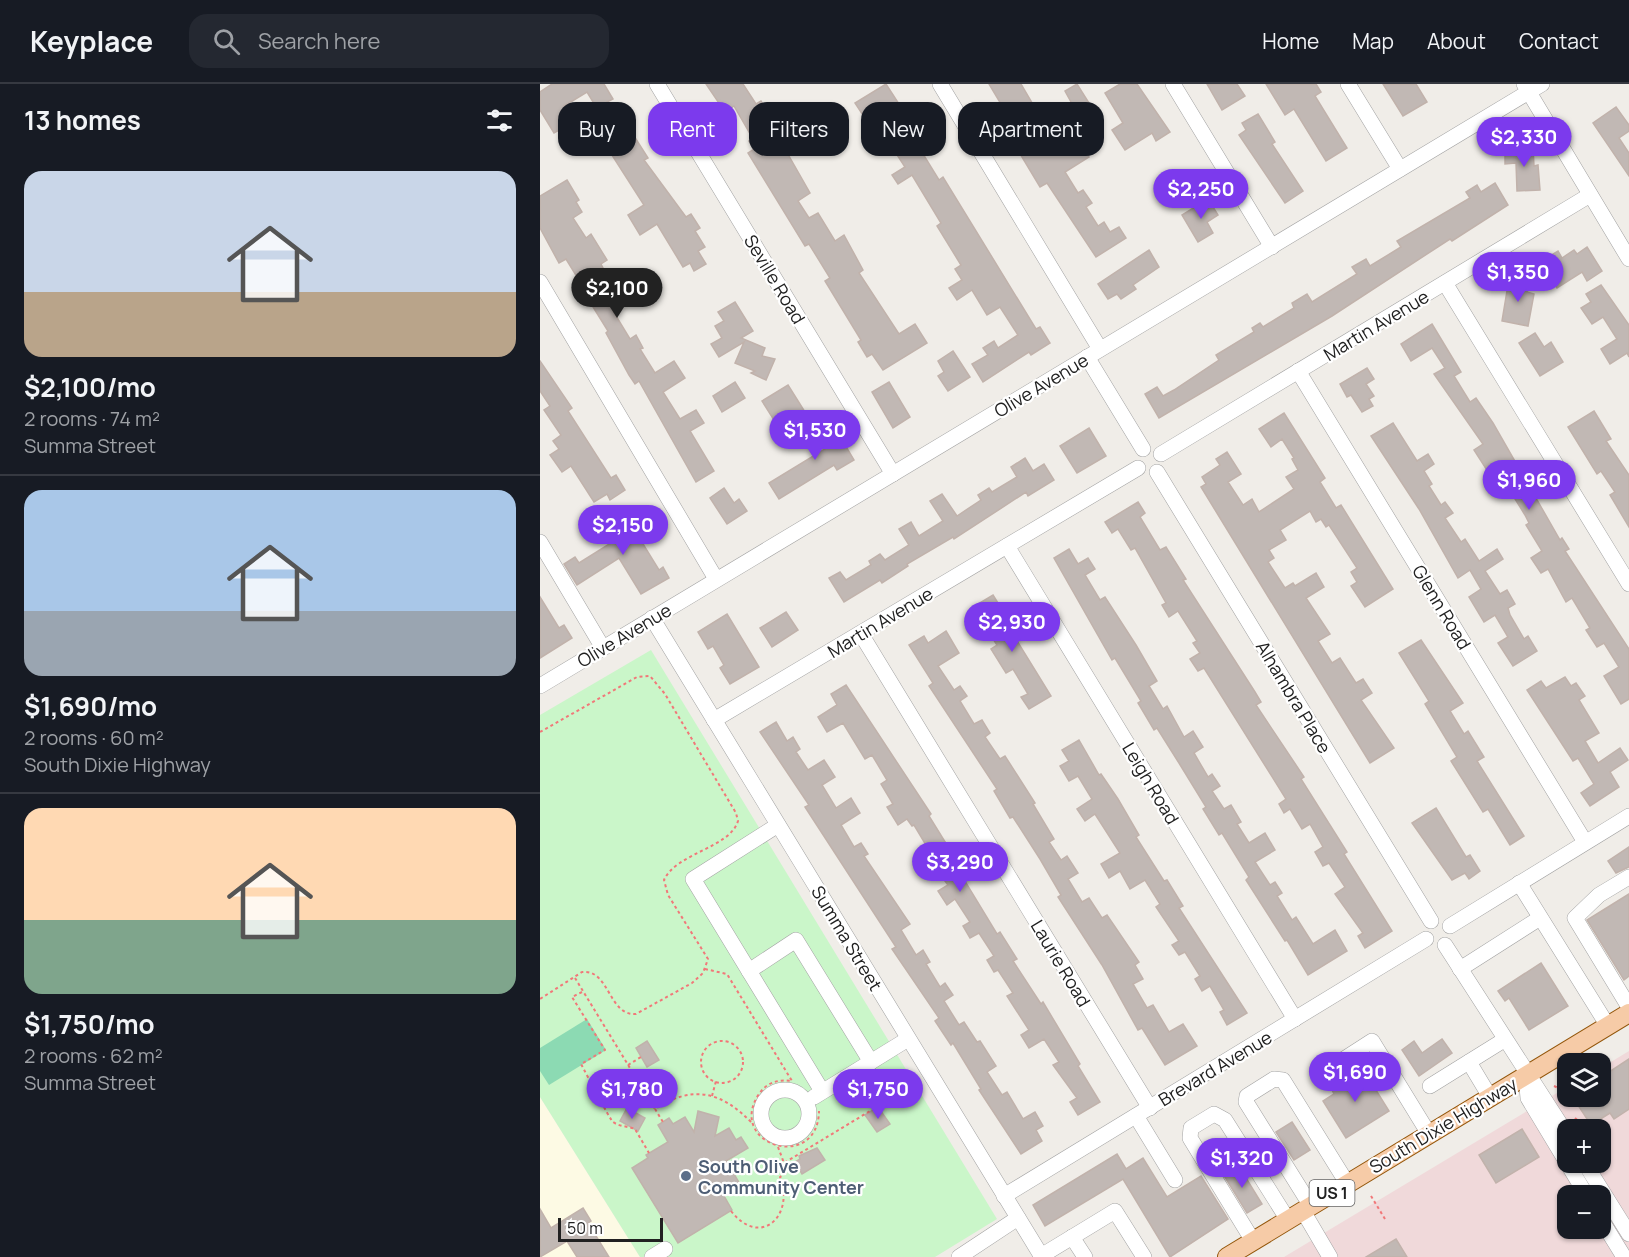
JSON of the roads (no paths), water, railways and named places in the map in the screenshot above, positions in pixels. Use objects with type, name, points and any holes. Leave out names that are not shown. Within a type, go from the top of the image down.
[{"type":"main road","name":"South Dixie Highway","points":[[1227,1257],[1629,1013]]},
{"type":"street","name":"Seville Road","points":[[657,84],[893,474]]},
{"type":"street","points":[[940,84],[1093,353],[1143,449]]},
{"type":"street","points":[[1173,84],[1272,247]]},
{"type":"street","points":[[1348,84],[1400,169]]},
{"type":"street","name":"Olive Avenue","points":[[540,686],[1272,247],[1532,87]]},
{"type":"street","points":[[1532,87],[1590,195],[1629,259]]},
{"type":"street","name":"Martin Avenue","points":[[1161,454],[1590,195]]},
{"type":"street","points":[[540,282],[716,579]]},
{"type":"street","points":[[1445,283],[1629,584]]},
{"type":"street","name":"Glenn Road","points":[[1298,371],[1585,842]]},
{"type":"street","points":[[1151,447],[1161,454],[1163,462],[1157,472],[1146,474],[1138,468],[1137,455],[1143,449],[1151,447]]},
{"type":"street","name":"Martin Avenue","points":[[714,720],[1138,468]]},
{"type":"street","name":"Alhambra Place","points":[[1157,472],[1431,921]]},
{"type":"street","points":[[540,542],[603,648]]},
{"type":"street","name":"Leigh Road","points":[[1007,546],[1295,1019]]},
{"type":"street","name":"Summa Street","points":[[652,618],[1042,1256]]},
{"type":"street","name":"Laurie Road","points":[[861,634],[1143,1112],[1175,1180]]},
{"type":"street","points":[[1450,926],[1629,816]]},
{"type":"street","points":[[778,825],[693,879],[748,970],[816,1100],[908,1039]]},
{"type":"street","points":[[1629,877],[1599,895],[1578,912],[1575,918],[1629,1007]]},
{"type":"street","points":[[1519,883],[1608,1026]]},
{"type":"street","points":[[1460,969],[1540,918]]},
{"type":"street","points":[[1439,919],[1450,926],[1451,938],[1445,945],[1432,945],[1426,939],[1424,931],[1431,921],[1439,919]]},
{"type":"street","name":"Brevard Avenue","points":[[1004,1196],[1426,939]]},
{"type":"street","points":[[748,970],[796,940],[871,1062]]},
{"type":"street","points":[[1445,945],[1526,1075],[1535,1084],[1557,1119]]},
{"type":"street","points":[[1430,1086],[1504,1040]]},
{"type":"street","points":[[1328,1070],[1372,1041],[1429,1134]]},
{"type":"street","points":[[1469,1062],[1490,1097]]},
{"type":"street","points":[[1526,1075],[1528,1098],[1580,1185]]},
{"type":"street","points":[[1300,1212],[1246,1102],[1247,1096],[1274,1079],[1282,1080],[1347,1183]]},
{"type":"street","points":[[1253,1241],[1190,1138],[1191,1128],[1214,1114],[1225,1120],[1300,1212],[1330,1257]]},
{"type":"street","points":[[1591,1173],[1629,1234]]},
{"type":"street","points":[[1042,1256],[1115,1211],[1140,1256]]},
{"type":"street","points":[[959,1257],[1018,1218]]},
{"type":"street","points":[[1611,1236],[1624,1257],[1629,1254]]},
{"type":"street","points":[[1072,1237],[1085,1257]]},
{"type":"place","name":"South Olive Community Center","points":[[686,1176]]}]
